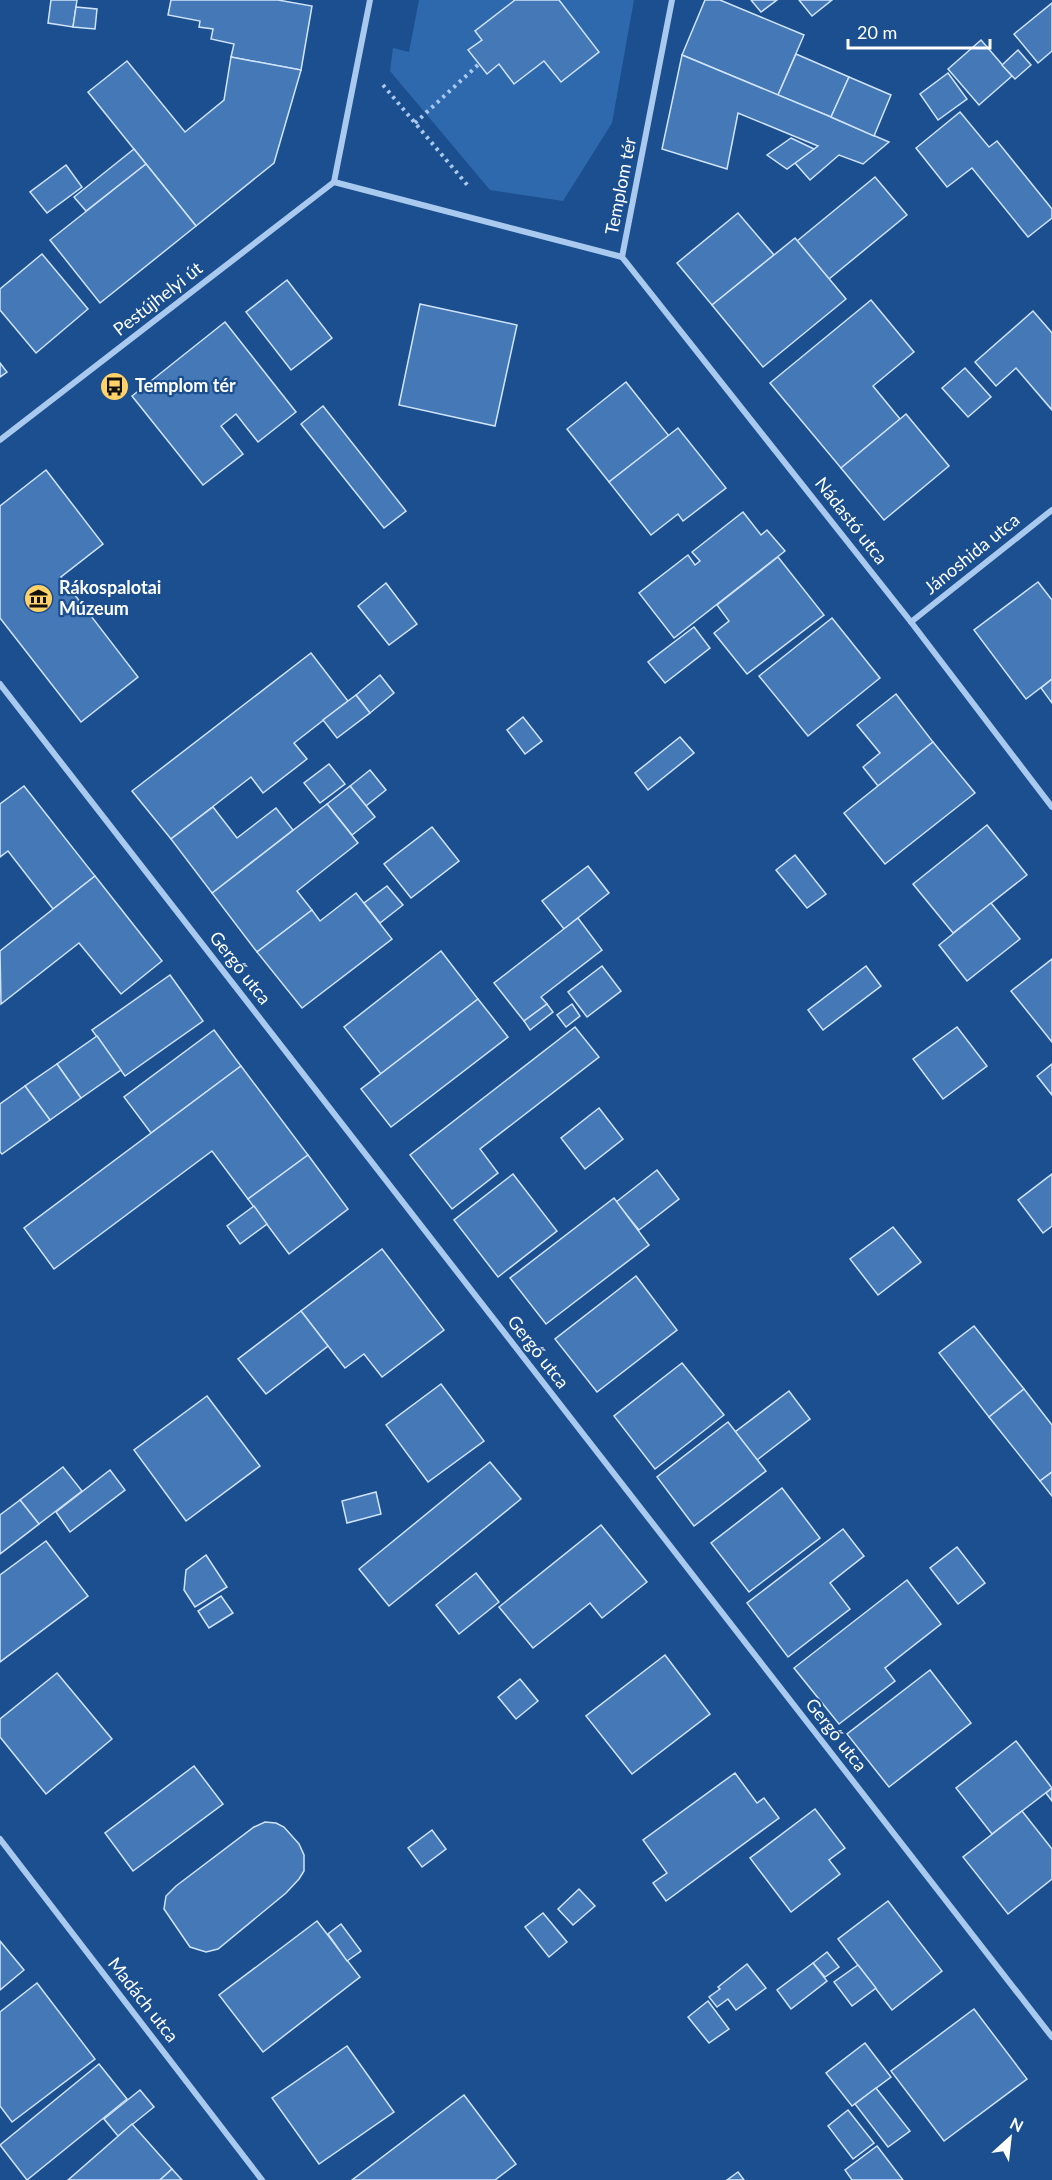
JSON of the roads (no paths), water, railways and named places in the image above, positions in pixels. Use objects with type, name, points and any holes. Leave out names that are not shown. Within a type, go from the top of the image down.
[{"type":"street","points":[[334,182],[370,0]]},
{"type":"street","name":"Templom tér","points":[[334,182],[622,257],[672,0]]},
{"type":"street","name":"Pestújhelyi út","points":[[0,440],[334,182]]},
{"type":"street","name":"Nádastó utca","points":[[622,257],[911,622],[1052,807]]},
{"type":"street","name":"Jánoshida utca","points":[[911,622],[1052,510]]},
{"type":"street","name":"Gergő utca","points":[[0,684],[1052,2037]]},
{"type":"street","name":"Madách utca","points":[[0,1839],[262,2180]]},
{"type":"place","name":"Templom tér","points":[[114,386]]},
{"type":"place","name":"Rákospalotai Múzeum","points":[[38,598]]}]
